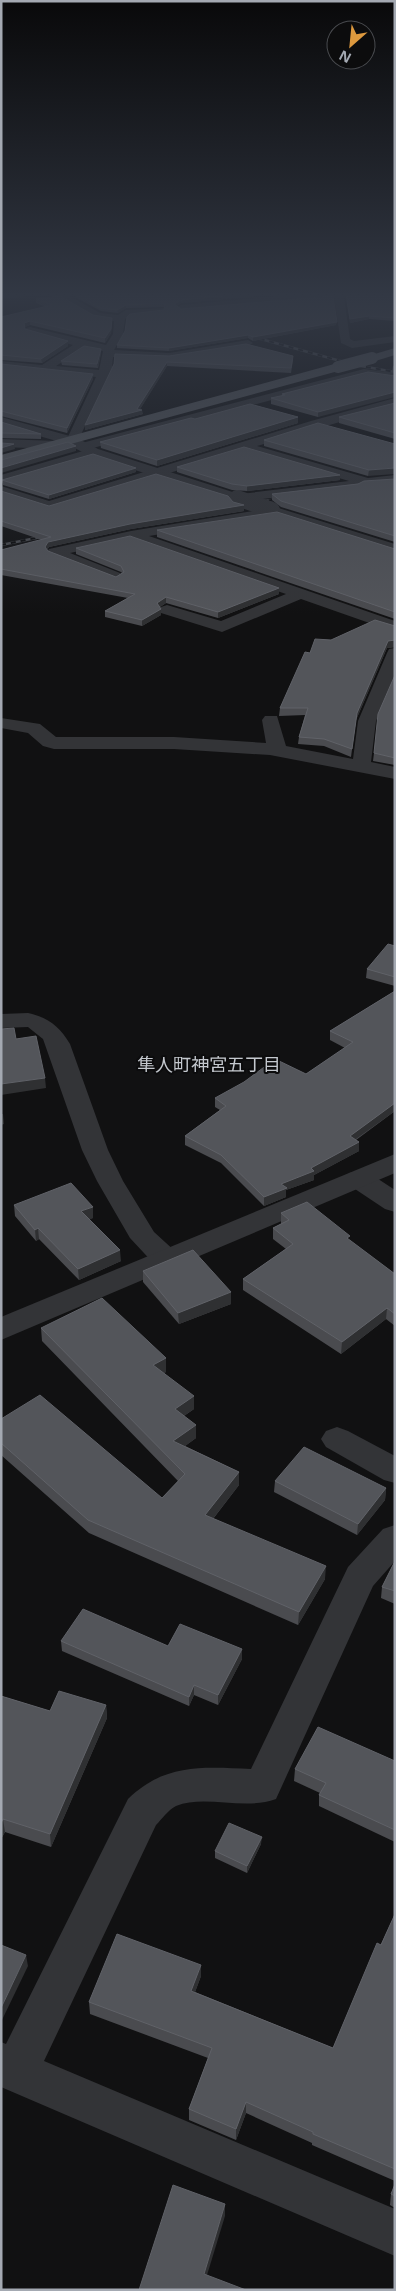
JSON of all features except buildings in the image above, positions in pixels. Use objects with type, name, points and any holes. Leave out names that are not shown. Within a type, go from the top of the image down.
[{"type":"highway","points":[[1,459],[57,445],[82,447],[219,400]]},
{"type":"street","points":[[82,447],[96,400]]},
{"type":"street","points":[[1,479],[82,447],[259,400]]},
{"type":"street","points":[[1,490],[50,506],[315,424],[395,402]]},
{"type":"street","points":[[247,403],[273,411]]},
{"type":"street","points":[[290,416],[342,431]]},
{"type":"street","points":[[1,421],[395,549]]},
{"type":"street","points":[[1,443],[57,445]]},
{"type":"street","points":[[247,446],[368,482]]},
{"type":"street","points":[[237,498],[395,479]]},
{"type":"street","points":[[116,576],[54,552],[131,535],[324,502]]},
{"type":"street","points":[[131,535],[395,627]]},
{"type":"street","points":[[167,610],[222,627],[300,594]]},
{"type":"street","points":[[361,766],[367,721],[395,653]]},
{"type":"street","points":[[271,720],[277,750]]},
{"type":"street","points":[[1,723],[34,728],[54,743],[174,743],[277,750],[395,773]]},
{"type":"street","points":[[1,1021],[29,1021],[45,1025],[51,1032],[58,1044],[95,1150],[110,1181],[144,1238],[167,1260]]},
{"type":"street","points":[[1,1329],[395,1163]]},
{"type":"street","points":[[359,1179],[395,1203]]},
{"type":"street","points":[[337,1439],[395,1471]]},
{"type":"street","points":[[395,1538],[360,1577],[262,1787],[180,1787],[164,1793],[142,1812],[8,2067],[395,2233]]},
{"type":"railway","points":[[229,506],[286,498]]},
{"type":"railway","points":[[1,545],[51,535]]},
{"type":"district","name":"隼人町神宮五丁目","points":[[209,1065]]}]
